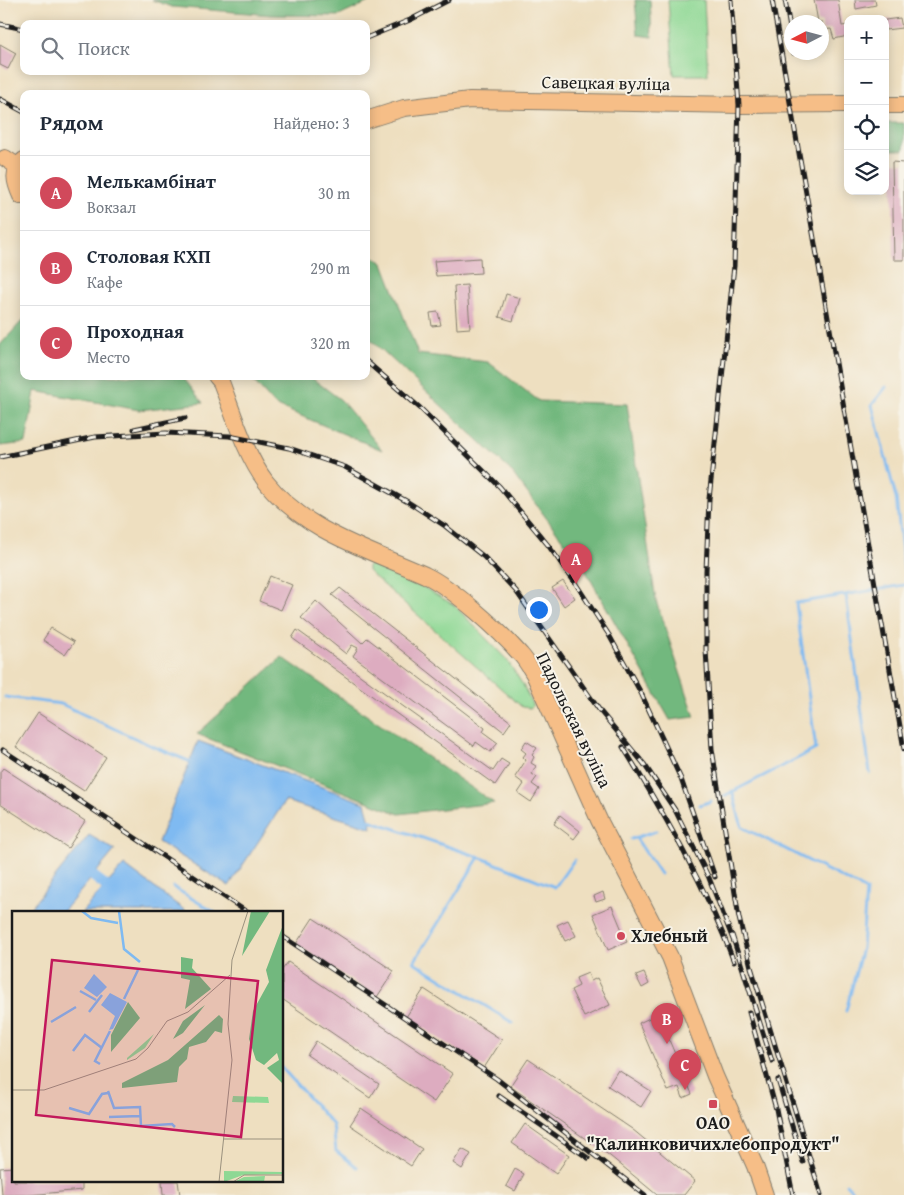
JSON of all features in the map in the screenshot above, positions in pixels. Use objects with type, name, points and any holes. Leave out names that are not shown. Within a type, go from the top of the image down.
[{"type":"main road","name":"Савецкая вуліца","points":[[370,119],[404,108],[470,100],[844,104]]},
{"type":"main road","points":[[889,105],[904,105]]},
{"type":"main road","points":[[13,164],[11,183],[20,194]]},
{"type":"main road","name":"Падольская вуліца","points":[[219,380],[249,455],[266,481],[283,500],[300,513],[350,544],[427,576],[450,590],[522,656],[534,674],[599,820],[670,957],[715,1076],[755,1166],[765,1195]]},
{"type":"green space","points":[[152,0],[373,0],[339,16],[272,15],[172,7]]},
{"type":"green space","points":[[635,0],[650,0],[652,37],[638,35]]},
{"type":"green space","points":[[668,0],[704,0],[708,75],[674,75]]},
{"type":"green space","points":[[889,123],[904,123],[904,150],[889,150]]},
{"type":"green space","points":[[370,255],[383,263],[418,354],[488,362],[539,401],[627,404],[656,601],[695,717],[670,720],[584,568],[510,470],[370,339]]},
{"type":"green space","points":[[20,323],[20,380],[185,380],[203,403],[139,410],[35,391],[26,443],[0,446],[0,345]]},
{"type":"green space","points":[[253,380],[314,380],[341,400],[382,450],[275,405]]},
{"type":"green space","points":[[372,564],[401,574],[454,605],[507,660],[523,685],[533,706],[530,708],[522,707],[368,571],[368,566]]},
{"type":"green space","points":[[282,657],[494,803],[399,814],[197,734]]},
{"type":"water","points":[[198,741],[365,803],[372,828],[285,801],[229,886],[158,842]]},
{"type":"water","points":[[89,835],[115,850],[64,911],[28,911]]},
{"type":"water","points":[[124,865],[186,911],[83,911]]},
{"type":"building","points":[[814,0],[838,0],[842,26],[844,26],[844,37],[834,39],[831,29],[829,29],[829,15],[817,15]]},
{"type":"building","points":[[855,0],[875,0],[876,5],[856,9]]},
{"type":"building","points":[[900,18],[902,28],[889,30],[889,19]]},
{"type":"building","points":[[0,44],[16,53],[8,69],[0,65]]},
{"type":"building","points":[[892,162],[904,163],[904,260],[894,260]]},
{"type":"building","points":[[480,258],[481,273],[436,276],[434,261]]},
{"type":"building","points":[[467,285],[470,328],[457,329],[454,286]]},
{"type":"building","points":[[506,294],[520,298],[513,321],[499,317]]},
{"type":"building","points":[[438,312],[441,325],[432,326],[430,313]]},
{"type":"building","points":[[270,576],[292,585],[281,610],[259,601]]},
{"type":"building","points":[[563,581],[575,598],[564,606],[552,588]]},
{"type":"building","points":[[340,588],[511,722],[504,732],[332,595]]},
{"type":"building","points":[[316,601],[362,643],[367,638],[485,728],[483,732],[498,743],[490,752],[476,742],[474,746],[353,656],[358,648],[352,645],[346,654],[301,618]]},
{"type":"building","points":[[51,628],[74,642],[65,655],[43,640]]},
{"type":"building","points":[[297,630],[493,771],[501,759],[509,764],[495,785],[292,638]]},
{"type":"building","points":[[38,713],[106,757],[84,791],[16,747]]},
{"type":"building","points":[[526,741],[537,748],[532,755],[534,757],[531,763],[536,766],[532,774],[537,777],[532,784],[539,789],[531,802],[518,793],[524,784],[515,777],[526,760],[523,757],[526,753],[521,749]]},
{"type":"building","points":[[3,768],[85,821],[68,848],[0,804],[0,772]]},
{"type":"building","points":[[560,815],[580,831],[574,839],[554,824]]},
{"type":"building","points":[[603,892],[605,899],[596,902],[594,896]]},
{"type":"building","points":[[612,906],[627,942],[608,950],[593,914]]},
{"type":"building","points":[[313,918],[394,971],[377,997],[296,944]]},
{"type":"building","points":[[568,920],[576,936],[565,941],[557,925]]},
{"type":"building","points":[[288,962],[453,1074],[434,1102],[284,1000],[284,967]]},
{"type":"building","points":[[588,973],[591,981],[597,978],[610,1005],[584,1017],[571,990],[579,986],[576,978]]},
{"type":"building","points":[[644,973],[649,984],[642,988],[636,976]]},
{"type":"building","points":[[424,989],[502,1040],[484,1068],[406,1017]]},
{"type":"building","points":[[658,1014],[692,1094],[683,1098],[679,1087],[668,1091],[639,1023]]},
{"type":"building","points":[[316,1041],[379,1084],[370,1098],[307,1055]]},
{"type":"building","points":[[528,1059],[632,1129],[695,1181],[684,1195],[657,1195],[610,1156],[510,1086]]},
{"type":"building","points":[[618,1070],[651,1091],[641,1107],[608,1086]]},
{"type":"building","points":[[361,1108],[422,1149],[411,1166],[350,1125]]},
{"type":"building","points":[[525,1124],[569,1155],[556,1174],[512,1143]]},
{"type":"building","points":[[462,1149],[471,1154],[462,1169],[453,1163]]},
{"type":"building","points":[[12,1167],[12,1182],[82,1182],[82,1190],[29,1195],[2,1195],[0,1168]]},
{"type":"building","points":[[515,1169],[524,1174],[515,1191],[506,1186]]},
{"type":"building","points":[[162,1182],[178,1182],[180,1195],[163,1195]]},
{"type":"waterway","points":[[886,387],[872,405],[896,498],[904,569]]},
{"type":"waterway","points":[[724,796],[816,749],[796,603],[904,585]]},
{"type":"waterway","points":[[846,595],[870,773]]},
{"type":"waterway","points":[[5,697],[61,704],[191,762]]},
{"type":"waterway","points":[[732,791],[742,827],[866,890],[862,948],[846,1011]]},
{"type":"waterway","points":[[700,805],[711,801]]},
{"type":"waterway","points":[[366,819],[479,857],[555,887],[574,860]]},
{"type":"waterway","points":[[631,839],[656,831]]},
{"type":"waterway","points":[[636,838],[660,874]]},
{"type":"waterway","points":[[479,857],[414,962],[513,1023]]},
{"type":"waterway","points":[[93,876],[106,886]]},
{"type":"waterway","points":[[173,887],[212,911]]},
{"type":"waterway","points":[[284,1070],[333,1125],[336,1151],[357,1167]]},
{"type":"waterway","points":[[846,1184],[856,1195]]},
{"type":"railway","points":[[370,36],[410,20],[449,0]]},
{"type":"railway","points":[[731,0],[739,105],[734,266],[709,499],[706,571],[706,650],[712,749],[739,918],[751,967],[821,1195]]},
{"type":"railway","points":[[772,0],[904,749]]},
{"type":"railway","points":[[785,0],[788,15]]},
{"type":"railway","points":[[0,24],[20,28]]},
{"type":"railway","points":[[0,99],[20,110]]},
{"type":"railway","points":[[370,364],[420,408],[500,487],[548,545],[576,584],[609,635],[641,693],[681,779],[715,877]]},
{"type":"railway","points":[[134,429],[185,418]]},
{"type":"railway","points":[[0,457],[95,437],[166,433],[229,436],[289,448],[345,467],[408,502],[445,526],[484,557],[516,591],[600,711],[644,764],[675,810],[709,878],[734,942]]},
{"type":"railway","points":[[623,747],[698,879],[734,962]]},
{"type":"railway","points":[[3,750],[245,911]]},
{"type":"railway","points":[[732,935],[772,1061]]},
{"type":"railway","points":[[284,937],[497,1079],[645,1195]]},
{"type":"railway","points":[[749,1012],[776,1109],[793,1195]]},
{"type":"railway","points":[[778,1080],[803,1162]]},
{"type":"railway","points":[[499,1096],[588,1158]]},
{"type":"place","name":"Мелькамбінат","points":[[576,584]]},
{"type":"place","name":"Хлебный","points":[[621,936]]},
{"type":"place","name":"Столовая КХП","points":[[667,1044]]},
{"type":"place","name":"Проходная","points":[[685,1090]]},
{"type":"place","name":"ОАО \"Калинковичихлебопродукт\"","points":[[713,1104]]}]
